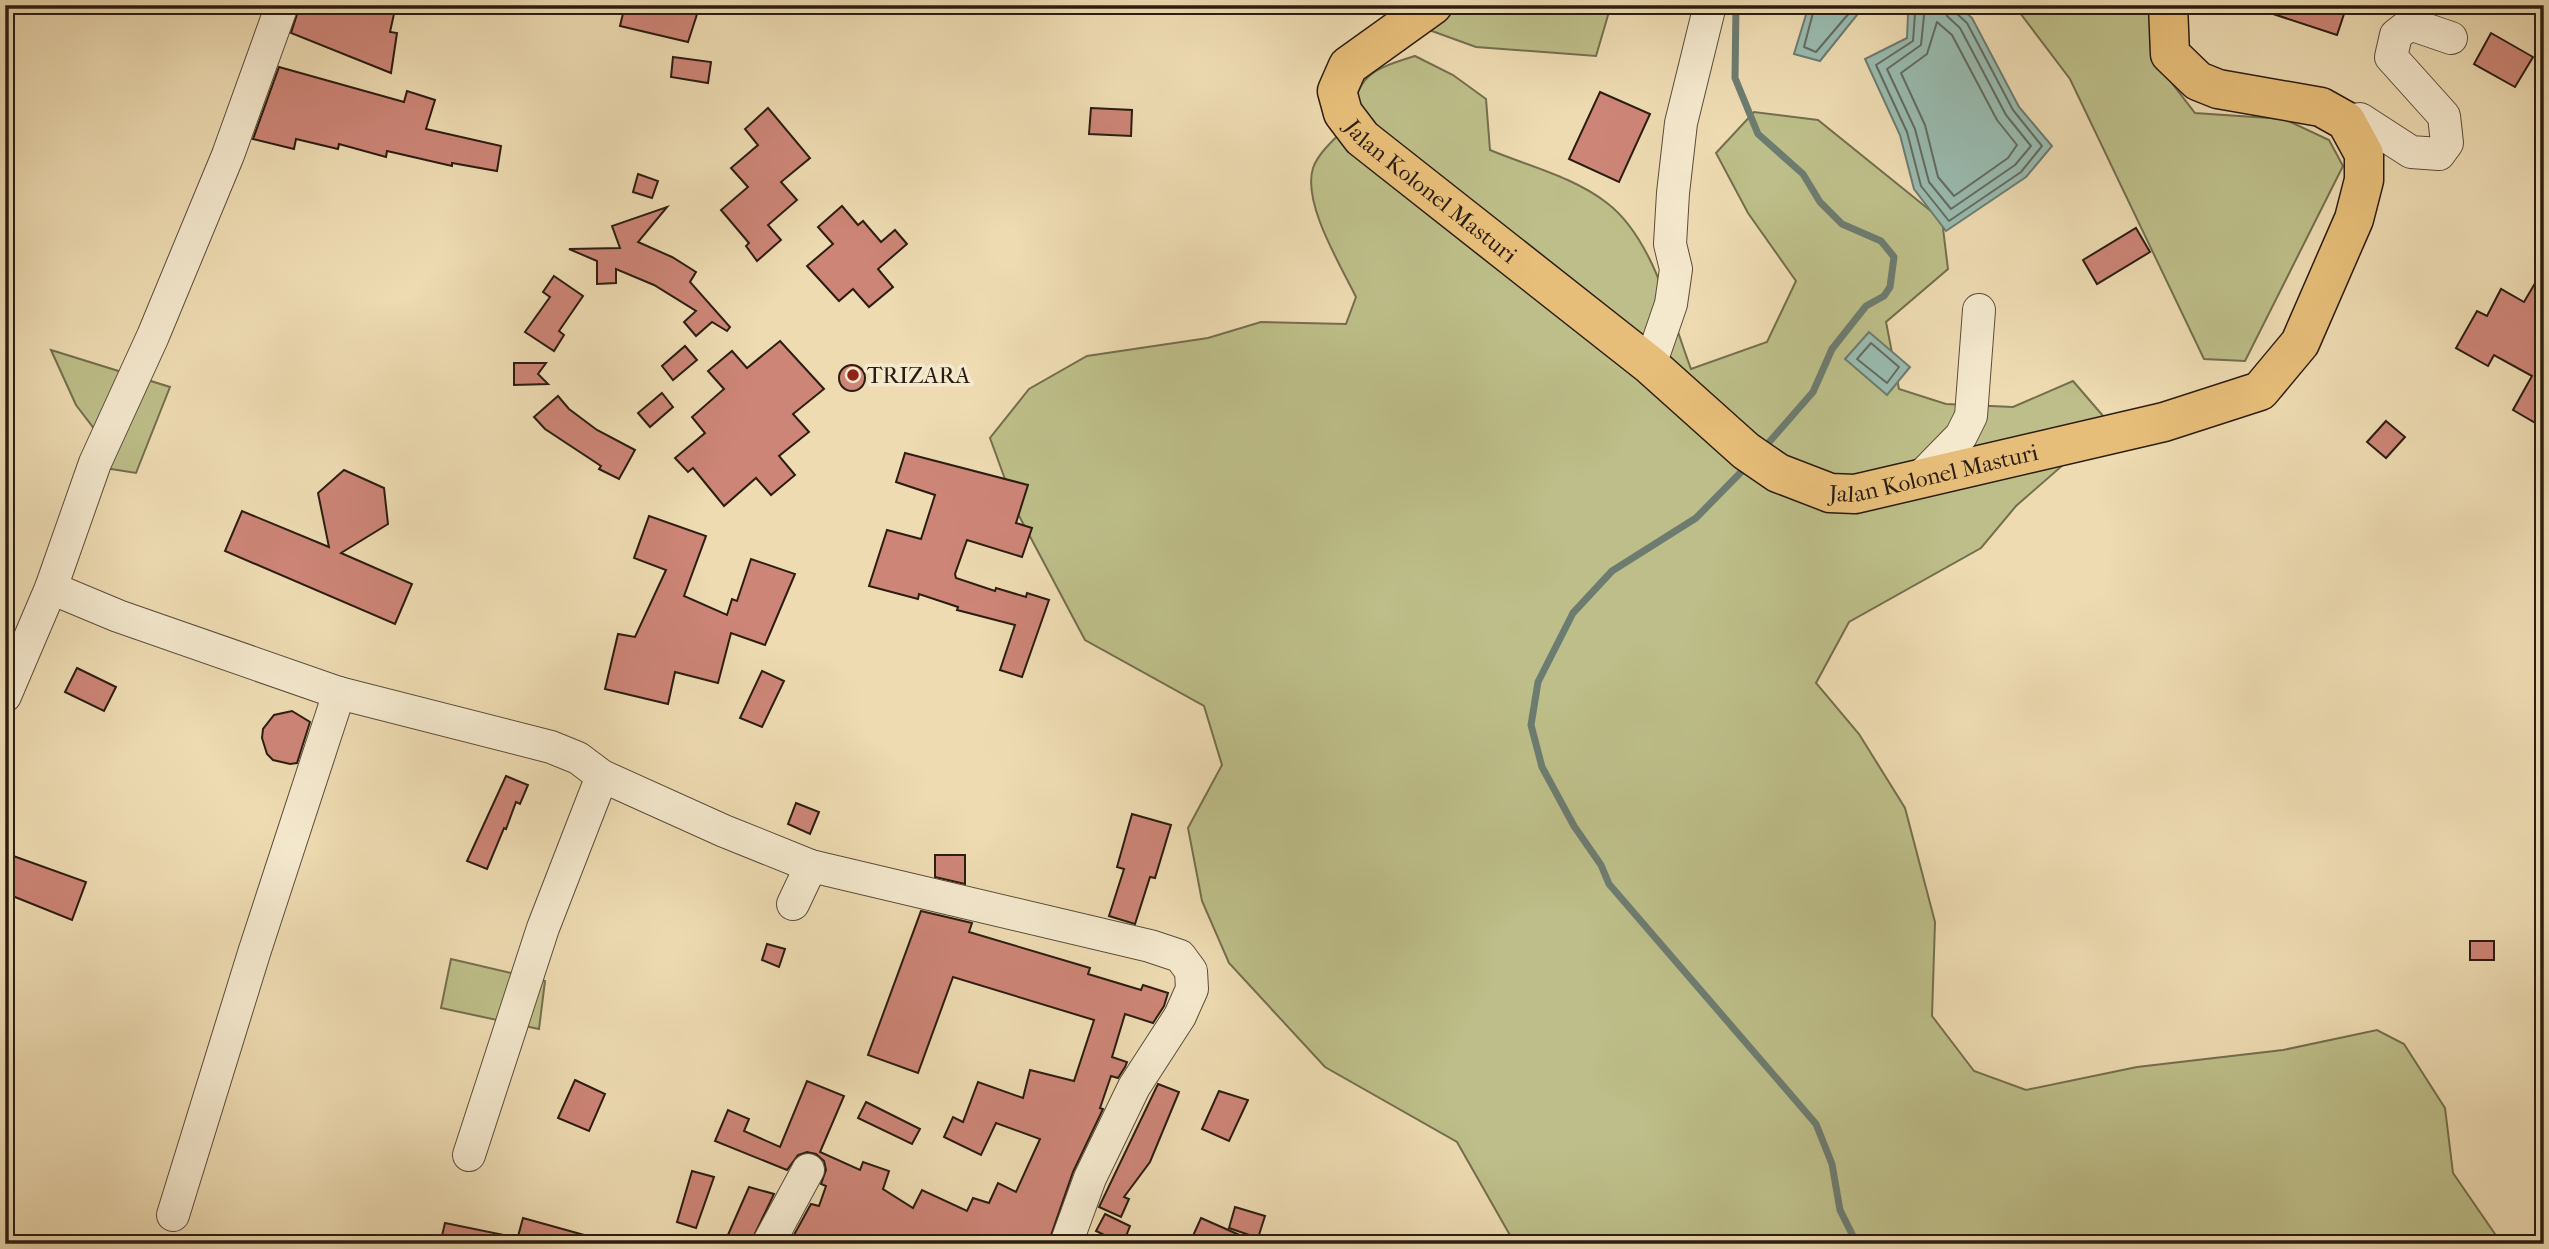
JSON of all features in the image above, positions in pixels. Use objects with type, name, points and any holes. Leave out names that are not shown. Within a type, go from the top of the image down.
[{"type":"main road","name":"Jalan Kolonel Masturi","points":[[1433,5],[1348,66],[1337,91],[1343,113],[1362,138],[1650,365],[1746,451],[1778,473],[1830,493],[1855,494],[2164,422],[2260,391],[2300,343],[2354,219],[2364,180],[2364,154],[2346,121]]},
{"type":"main road","points":[[2168,5],[2170,54],[2199,81],[2218,89],[2321,107],[2346,121]]},
{"type":"street","points":[[5,696],[51,588],[95,463],[153,336],[228,155],[282,5]]},
{"type":"street","points":[[1650,365],[1671,304],[1676,269],[1670,244],[1681,123],[1710,5]]},
{"type":"street","points":[[2346,121],[2360,119],[2411,152],[2439,154],[2447,143],[2444,116],[2391,57],[2396,35],[2410,24],[2451,38]]},
{"type":"street","points":[[1919,480],[1961,436],[1970,416],[1976,379],[1979,310]]},
{"type":"street","points":[[51,588],[118,616],[340,692],[551,747],[579,758],[602,776],[724,831],[811,866],[1150,946],[1180,956],[1191,971],[1192,989],[1180,1016],[1134,1087],[1090,1178],[1066,1244]]},
{"type":"street","points":[[173,1214],[250,966],[340,692]]},
{"type":"street","points":[[468,1155],[543,928],[602,776]]},
{"type":"street","points":[[793,904],[811,866]]},
{"type":"street","points":[[768,1244],[808,1170]]},
{"type":"green space","points":[[1399,5],[1611,5],[1596,56],[1476,47],[1396,18]]},
{"type":"green space","points":[[2014,5],[2151,5],[2151,56],[2195,113],[2284,119],[2329,140],[2343,166],[2245,361],[2204,359],[2070,79]]},
{"type":"green space","points":[[1415,56],[1453,75],[1486,99],[1490,150],[1580,186],[1607,203],[1623,218],[1637,236],[1659,279],[1691,369],[1767,342],[1796,281],[1748,213],[1716,153],[1754,112],[1818,120],[1942,220],[1948,269],[1886,322],[1899,389],[1946,404],[2013,407],[2073,381],[2110,424],[2016,506],[1981,548],[1849,622],[1816,683],[1859,734],[1905,808],[1935,922],[1932,1016],[1974,1071],[2026,1090],[2137,1067],[2283,1050],[2377,1030],[2404,1044],[2445,1108],[2453,1173],[2495,1234],[2495,1244],[1515,1244],[1457,1142],[1325,1067],[1229,963],[1202,901],[1188,828],[1222,765],[1204,706],[1085,640],[1017,512],[990,438],[1029,389],[1087,356],[1208,338],[1261,322],[1346,324],[1356,297],[1318,216],[1311,182],[1313,168],[1325,149],[1352,122],[1357,93],[1362,83],[1378,70]]},
{"type":"green space","points":[[51,350],[170,387],[136,473],[105,468],[95,430],[76,405]]},
{"type":"green space","points":[[451,959],[545,981],[539,1029],[441,1008]]},
{"type":"water","points":[[1809,5],[1865,5],[1820,61],[1794,54]]},
{"type":"water","points":[[1890,5],[1958,5],[1972,18],[2019,107],[2052,146],[2026,177],[1946,231],[1914,189],[1900,135],[1865,59],[1907,38],[1908,15]]},
{"type":"water","points":[[1869,332],[1910,367],[1887,395],[1845,359]]},
{"type":"building","points":[[300,5],[396,5],[390,32],[397,33],[391,73],[291,33]]},
{"type":"building","points":[[625,5],[670,9],[671,5],[700,5],[688,42],[620,26]]},
{"type":"building","points":[[2259,5],[2347,5],[2337,35],[2258,9]]},
{"type":"building","points":[[2491,33],[2533,57],[2515,87],[2474,64]]},
{"type":"building","points":[[673,57],[711,62],[708,83],[671,77]]},
{"type":"building","points":[[279,67],[404,102],[407,91],[435,100],[426,129],[501,146],[497,171],[452,163],[452,166],[387,151],[386,157],[339,144],[338,149],[296,139],[294,149],[253,139]]},
{"type":"building","points":[[1600,92],[1650,114],[1619,182],[1569,159]]},
{"type":"building","points":[[768,108],[810,158],[781,182],[797,200],[768,225],[781,240],[757,261],[746,246],[749,243],[721,210],[748,187],[731,168],[758,145],[745,129]]},
{"type":"building","points":[[1091,108],[1132,110],[1131,136],[1089,134]]},
{"type":"building","points":[[638,174],[658,181],[652,198],[633,192]]},
{"type":"building","points":[[842,206],[858,225],[863,221],[881,242],[895,230],[907,244],[878,269],[893,287],[869,307],[853,289],[839,301],[807,266],[833,244],[818,227]]},
{"type":"building","points":[[667,207],[638,242],[672,257],[696,272],[690,282],[730,327],[727,331],[712,322],[696,336],[684,322],[696,311],[654,285],[616,269],[616,283],[597,284],[597,261],[569,249],[620,248],[612,226]]},
{"type":"building","points":[[2136,228],[2150,252],[2097,284],[2083,260]]},
{"type":"building","points":[[2544,268],[2544,428],[2513,410],[2532,376],[2494,355],[2488,366],[2456,348],[2477,311],[2487,316],[2501,289],[2524,302]]},
{"type":"building","points":[[554,276],[583,296],[559,331],[564,335],[554,351],[525,332],[550,297],[543,292]]},
{"type":"building","points":[[780,341],[824,389],[793,414],[809,432],[779,456],[795,475],[771,495],[756,478],[724,506],[693,468],[688,472],[675,458],[705,433],[692,417],[724,389],[708,371],[732,351],[747,368]]},
{"type":"building","points":[[685,346],[697,360],[673,380],[662,366]]},
{"type":"building","points":[[514,363],[546,363],[538,374],[548,384],[514,385]]},
{"type":"building","name":"TRIZARA","points":[[852,365],[861,369],[865,378],[861,387],[852,391],[843,387],[839,378],[843,369]]},
{"type":"building","points":[[662,393],[673,407],[650,427],[638,413]]},
{"type":"building","points":[[558,396],[569,409],[597,430],[635,450],[619,479],[599,469],[601,466],[545,429],[534,417]]},
{"type":"building","points":[[2386,421],[2405,437],[2386,458],[2367,442]]},
{"type":"building","points":[[905,453],[1028,485],[1016,523],[1032,528],[1022,557],[967,540],[955,574],[956,578],[995,591],[996,588],[1026,597],[1027,593],[1049,600],[1022,677],[1000,670],[1015,625],[957,610],[958,607],[919,594],[918,599],[869,586],[887,530],[921,539],[935,495],[896,482]]},
{"type":"building","points":[[344,470],[384,488],[388,524],[341,553],[412,584],[395,624],[225,551],[242,511],[329,547],[318,493]]},
{"type":"building","points":[[649,516],[706,536],[684,596],[727,615],[732,599],[737,601],[751,559],[795,574],[765,645],[731,633],[718,683],[675,672],[668,704],[605,689],[618,634],[635,637],[666,570],[634,558]]},
{"type":"building","points":[[77,668],[116,687],[104,711],[65,692]]},
{"type":"building","points":[[762,671],[784,681],[762,727],[740,718]]},
{"type":"building","points":[[292,711],[310,722],[297,763],[290,764],[273,760],[267,754],[262,738],[263,729],[274,715]]},
{"type":"building","points":[[506,776],[528,785],[520,804],[516,802],[487,869],[467,861]]},
{"type":"building","points":[[796,803],[819,812],[810,834],[788,824]]},
{"type":"building","points":[[1132,814],[1171,825],[1155,878],[1150,877],[1135,924],[1109,916],[1124,869],[1117,867]]},
{"type":"building","points":[[5,853],[86,882],[72,920],[5,893]]},
{"type":"building","points":[[935,855],[965,855],[965,884],[935,877]]},
{"type":"building","points":[[921,911],[972,923],[969,932],[1090,968],[1088,974],[1141,990],[1143,985],[1168,993],[1164,1006],[1153,1023],[1125,1014],[1112,1057],[1127,1062],[1118,1078],[1111,1076],[1100,1108],[1103,1109],[1073,1172],[1048,1244],[789,1244],[811,1204],[819,1206],[826,1186],[821,1184],[826,1170],[824,1161],[816,1154],[807,1152],[798,1155],[787,1170],[715,1141],[728,1110],[749,1119],[744,1131],[780,1147],[807,1081],[844,1096],[820,1152],[860,1170],[863,1162],[889,1171],[883,1189],[913,1208],[922,1190],[967,1211],[973,1198],[989,1203],[998,1183],[1016,1192],[1040,1139],[996,1123],[981,1155],[944,1137],[953,1117],[963,1122],[978,1082],[1023,1098],[1030,1070],[1074,1081],[1094,1020],[953,977],[918,1073],[868,1055]]},
{"type":"building","points":[[2470,941],[2494,941],[2494,960],[2470,960]]},
{"type":"building","points":[[767,944],[785,949],[779,967],[762,960]]},
{"type":"building","points":[[575,1080],[605,1094],[589,1131],[558,1118]]},
{"type":"building","points":[[1158,1084],[1179,1092],[1150,1162],[1124,1197],[1129,1199],[1121,1217],[1099,1207]]},
{"type":"building","points":[[1219,1091],[1248,1100],[1229,1141],[1202,1129]]},
{"type":"building","points":[[866,1102],[920,1129],[912,1144],[858,1118]]},
{"type":"building","points":[[692,1171],[714,1177],[696,1228],[677,1222]]},
{"type":"building","points":[[749,1187],[774,1194],[750,1244],[724,1244]]},
{"type":"building","points":[[1235,1207],[1265,1216],[1258,1238],[1229,1228]]},
{"type":"building","points":[[1105,1214],[1130,1226],[1123,1244],[1096,1231]]},
{"type":"building","points":[[523,1218],[595,1238],[594,1244],[530,1244],[517,1240]]},
{"type":"building","points":[[1201,1218],[1260,1244],[1205,1244],[1192,1238]]},
{"type":"building","points":[[445,1223],[504,1235],[503,1244],[440,1244]]},
{"type":"waterway","points":[[1736,5],[1735,78],[1758,134],[1803,174],[1820,202],[1842,224],[1881,241],[1894,257],[1890,287],[1884,296],[1866,306],[1832,349],[1813,392],[1764,448]]},
{"type":"waterway","points":[[1746,467],[1696,518],[1612,571],[1573,613],[1538,682],[1531,725],[1542,767],[1574,826],[1601,865],[1609,884],[1816,1124],[1832,1164],[1840,1210],[1857,1244]]},
{"type":"place","name":"TRIZARA","points":[[853,375]]}]
